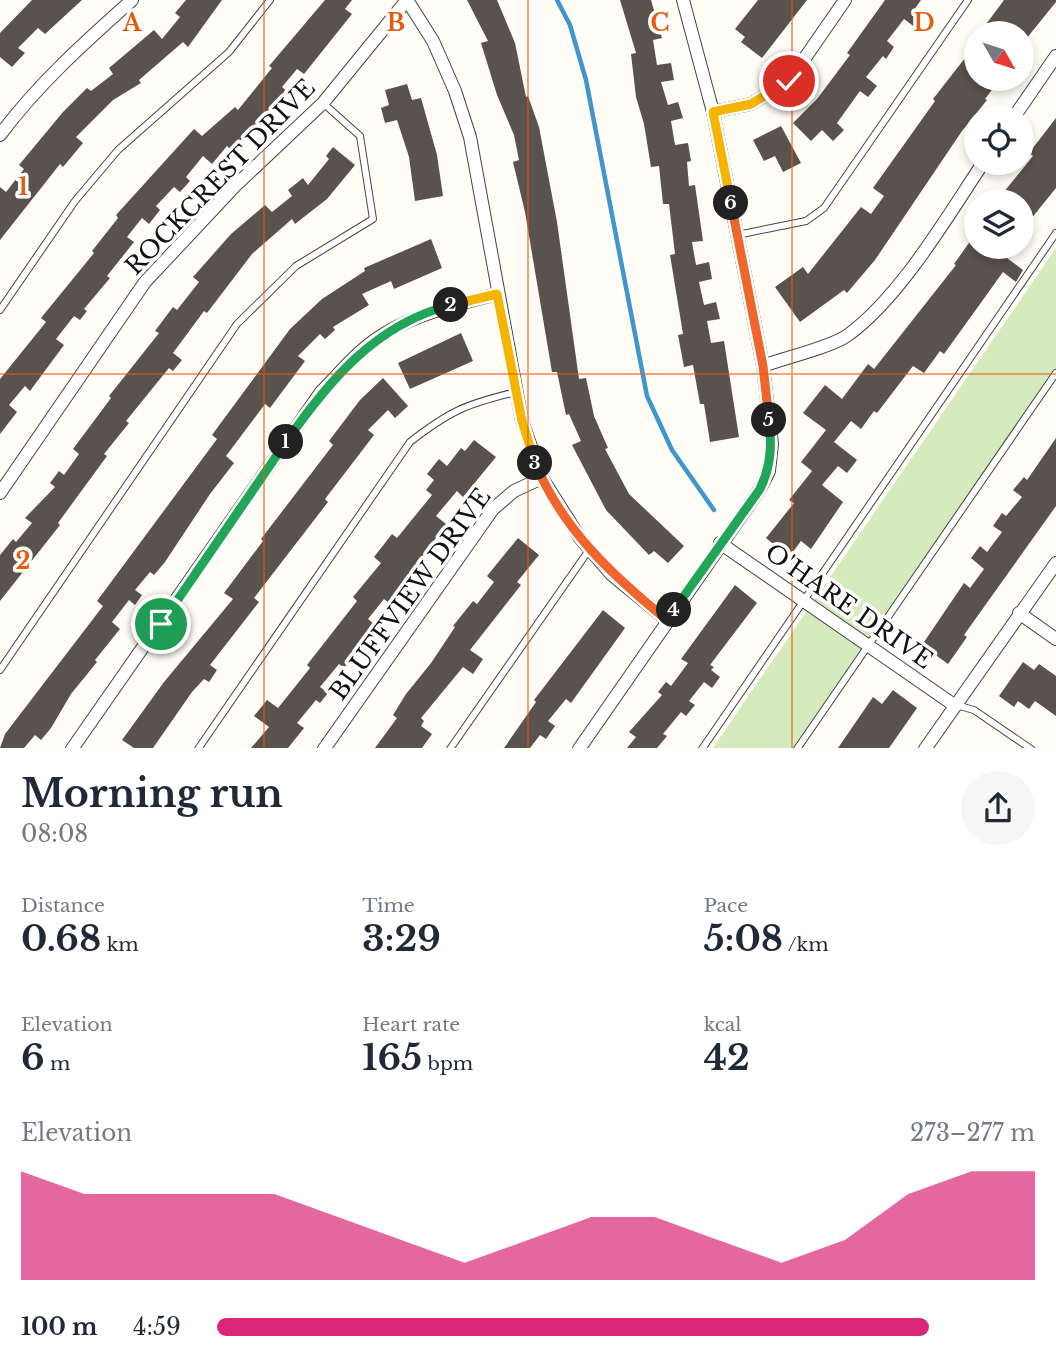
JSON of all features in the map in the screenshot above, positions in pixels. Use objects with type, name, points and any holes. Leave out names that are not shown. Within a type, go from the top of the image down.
[{"type":"street","points":[[0,135],[19,109],[88,39],[132,0]]},
{"type":"street","points":[[407,0],[433,41],[455,90],[470,137],[497,294],[530,450],[542,478],[590,550],[611,574],[667,620]]},
{"type":"street","name":"ROCKCREST DRIVE","points":[[0,493],[145,282],[235,186],[323,103],[407,0]]},
{"type":"street","points":[[579,748],[760,489],[769,471],[772,444],[763,366],[713,112],[686,0]]},
{"type":"street","points":[[713,112],[751,104],[789,81],[845,0]]},
{"type":"street","points":[[1022,105],[1056,56]]},
{"type":"street","points":[[763,366],[847,336],[877,307],[920,256],[976,175]]},
{"type":"street","points":[[72,748],[321,392],[360,351],[382,337],[443,307],[497,294]]},
{"type":"street","name":"BLUFFVIEW DRIVE","points":[[324,748],[493,509],[514,491],[542,478]]},
{"type":"street","name":"O'HARE DRIVE","points":[[720,543],[954,705]]},
{"type":"street","points":[[925,748],[1056,563]]},
{"type":"street","points":[[1019,614],[1056,639]]},
{"type":"lane","points":[[0,310],[75,201],[118,150],[229,52],[270,0]]},
{"type":"lane","points":[[737,235],[806,221],[824,208],[968,0]]},
{"type":"lane","points":[[0,670],[237,324],[296,266],[373,219],[360,136],[323,103]]},
{"type":"lane","points":[[702,748],[1056,233]]},
{"type":"lane","points":[[797,748],[1056,373]]},
{"type":"lane","points":[[198,748],[410,442],[438,420],[466,404],[516,392]]},
{"type":"lane","points":[[450,748],[590,550]]},
{"type":"lane","points":[[954,705],[974,710],[1031,748]]},
{"type":"green space","points":[[1056,248],[1056,368],[794,748],[713,748]]},
{"type":"building","points":[[32,0],[82,0],[45,34],[38,28],[18,48],[25,53],[12,67],[0,57],[0,33]]},
{"type":"building","points":[[186,0],[222,0],[188,47],[183,42],[139,80],[141,83],[113,100],[76,137],[83,143],[63,167],[60,164],[0,240],[0,187],[6,192],[24,169],[19,165],[63,112],[87,88],[91,91],[113,74],[109,68],[154,30],[162,39],[180,17],[175,13]]},
{"type":"building","points":[[325,0],[352,0],[345,9],[352,14],[304,74],[297,69],[282,87],[289,93],[268,118],[230,149],[227,146],[212,164],[203,156],[186,177],[190,181],[180,192],[174,187],[156,206],[160,210],[149,224],[142,218],[127,237],[134,242],[107,276],[110,278],[84,309],[87,311],[80,320],[74,316],[56,339],[64,345],[30,391],[25,386],[9,405],[17,412],[0,434],[0,379],[46,322],[41,318],[94,253],[92,251],[118,218],[116,215],[194,129],[202,136],[235,107],[238,110],[272,68],[269,66]]},
{"type":"building","points":[[467,0],[497,0],[515,43],[526,97],[528,96],[539,127],[557,222],[579,379],[586,378],[594,416],[608,448],[605,449],[629,494],[684,546],[668,563],[654,551],[649,555],[606,510],[572,445],[581,441],[569,414],[566,415],[557,372],[552,372],[525,212],[513,162],[519,160],[514,135],[497,95],[481,43],[488,41]]},
{"type":"building","points":[[620,0],[651,0],[662,38],[653,40],[657,65],[671,63],[674,80],[661,82],[668,105],[678,102],[683,118],[671,121],[675,145],[688,143],[691,161],[687,162],[689,186],[695,185],[703,241],[692,242],[696,265],[709,262],[712,279],[699,282],[704,305],[716,302],[720,319],[707,321],[711,343],[724,341],[739,437],[710,442],[704,404],[700,404],[693,365],[684,367],[678,335],[683,334],[670,255],[675,254],[669,204],[663,204],[659,166],[651,167],[644,124],[636,97],[631,54],[636,53]]},
{"type":"building","points":[[758,0],[807,0],[762,58],[741,42],[745,37],[735,29]]},
{"type":"building","points":[[885,0],[921,0],[914,10],[924,17],[916,28],[904,19],[887,41],[894,47],[886,59],[883,56],[866,77],[877,86],[868,97],[860,91],[837,123],[844,130],[833,141],[822,130],[811,141],[793,123],[817,99],[850,55],[847,53]]},
{"type":"building","points":[[1004,0],[1056,0],[1034,29],[1034,21],[988,21]]},
{"type":"building","points":[[964,59],[964,91],[991,91],[983,105],[964,105],[964,129],[875,260],[847,293],[844,290],[800,322],[775,287],[803,267],[808,274],[861,207],[871,214],[884,196],[873,188],[935,101],[933,99]]},
{"type":"building","points":[[407,84],[412,100],[421,98],[437,155],[443,196],[415,201],[409,157],[397,120],[385,123],[381,108],[389,105],[385,90]]},
{"type":"building","points":[[1056,118],[1056,188],[1034,215],[1034,189],[1006,189],[1018,175],[1034,175],[1034,147]]},
{"type":"building","points":[[781,126],[801,163],[783,172],[775,156],[764,161],[753,140]]},
{"type":"building","points":[[333,147],[355,165],[327,199],[295,224],[292,219],[252,254],[207,313],[204,311],[173,353],[182,360],[173,371],[169,368],[126,421],[129,423],[104,454],[107,456],[58,523],[60,525],[0,601],[0,555],[13,539],[16,542],[32,523],[25,518],[55,487],[50,483],[59,471],[64,475],[79,454],[73,449],[111,398],[109,396],[159,333],[155,331],[173,307],[177,310],[199,282],[193,277],[231,234],[265,205],[272,212],[292,196],[288,190],[303,178],[308,185],[329,159],[326,156]]},
{"type":"building","points":[[431,239],[442,268],[394,289],[391,281],[362,294],[369,305],[333,327],[335,330],[325,339],[320,334],[298,356],[305,361],[270,408],[265,404],[226,456],[234,463],[165,562],[154,575],[150,572],[135,590],[142,595],[135,605],[129,600],[112,622],[120,629],[71,694],[51,728],[41,740],[35,735],[24,748],[0,748],[5,734],[103,606],[97,601],[217,439],[212,435],[290,329],[322,299],[365,271],[364,268]]},
{"type":"building","points":[[964,250],[964,259],[1008,259],[1023,270],[1016,282],[1003,272],[944,354],[940,351],[924,373],[913,366],[877,413],[874,411],[861,429],[851,421],[834,442],[857,460],[847,473],[838,466],[822,485],[843,502],[811,549],[801,541],[789,557],[766,538],[794,503],[789,500],[812,471],[801,462],[826,430],[803,413],[825,385],[842,399],[868,364],[874,369],[956,265],[954,264]]},
{"type":"building","points":[[461,333],[473,361],[410,389],[398,363]]},
{"type":"building","points":[[383,378],[408,406],[395,418],[388,410],[368,430],[374,435],[325,499],[328,502],[254,598],[259,602],[210,665],[217,670],[209,682],[204,679],[192,692],[153,748],[134,748],[122,740],[164,682],[233,599],[224,593],[263,541],[261,539],[333,445],[329,441],[360,400]]},
{"type":"building","points":[[1056,438],[1056,506],[964,635],[967,637],[948,664],[922,645],[964,583],[970,588],[984,569],[971,558],[980,546],[987,552],[1002,532],[993,526],[1002,513],[1006,516],[1022,497],[1013,490],[1024,477],[1027,480]]},
{"type":"building","points":[[474,440],[496,457],[463,497],[457,491],[436,516],[446,524],[389,603],[384,599],[368,619],[375,625],[351,659],[344,668],[339,664],[320,687],[328,693],[320,703],[316,700],[297,723],[304,728],[288,748],[251,748],[269,727],[254,716],[267,700],[278,708],[310,668],[307,665],[357,601],[353,597],[381,563],[374,557],[392,534],[397,538],[432,495],[426,490],[434,480],[427,474],[439,459],[447,466],[461,448],[465,451]]},
{"type":"building","points":[[518,538],[539,555],[517,582],[521,585],[470,650],[483,659],[473,674],[463,667],[421,718],[424,721],[421,726],[432,734],[422,748],[375,748],[397,718],[393,715],[406,694],[431,663],[455,627],[453,626],[473,601],[477,604],[494,582],[487,576]]},
{"type":"building","points":[[735,585],[757,603],[710,665],[714,667],[711,670],[720,677],[712,688],[704,682],[689,701],[695,705],[686,716],[681,712],[663,734],[667,736],[657,748],[627,748],[636,737],[629,732],[662,695],[658,692],[666,682],[671,686],[688,663],[681,659]]},
{"type":"building","points":[[603,610],[625,628],[571,703],[566,699],[548,721],[555,726],[546,739],[540,735],[530,748],[504,748],[536,702],[534,700]]},
{"type":"building","points":[[1023,662],[1034,670],[1039,664],[1056,676],[1056,716],[1035,701],[1029,709],[1018,701],[1014,707],[999,696]]},
{"type":"building","points":[[893,690],[917,708],[889,748],[838,748],[873,697],[882,704]]},
{"type":"waterway","points":[[557,0],[570,25],[586,80],[647,396],[672,450],[714,510]]},
{"type":"route","points":[[161,624],[321,392],[360,351],[415,319],[443,307],[497,294],[522,421],[542,478],[580,538],[611,574],[667,620],[760,489],[769,471],[772,444],[763,366],[713,112],[751,104],[789,81]]}]
